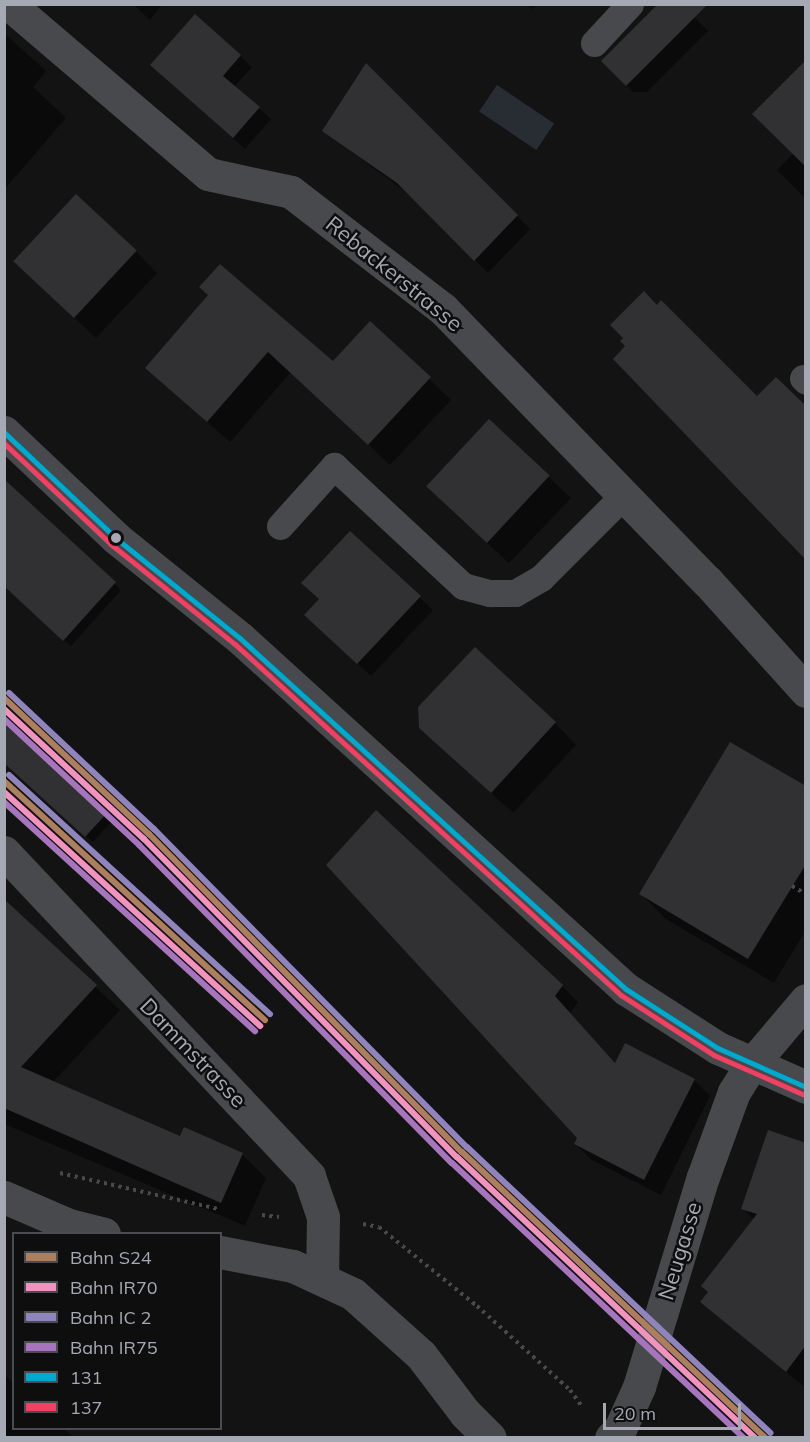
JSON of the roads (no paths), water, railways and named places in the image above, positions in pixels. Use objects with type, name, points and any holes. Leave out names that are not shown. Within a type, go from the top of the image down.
[{"type":"street","name":"Rebackerstrasse","points":[[9,4],[208,174],[291,192],[443,309],[624,495],[806,691]]},
{"type":"street","points":[[4,432],[116,537],[240,638],[618,982],[687,1031],[751,1065],[806,1087]]},
{"type":"street","name":"Dammstrasse","points":[[4,852],[309,1176],[323,1217],[322,1279]]},
{"type":"street","name":"Neugasse","points":[[611,1437],[620,1429],[639,1387],[719,1126],[751,1065],[806,1000]]},
{"type":"street","points":[[4,1197],[69,1225],[100,1232]]},
{"type":"street","points":[[222,1252],[293,1266],[353,1294],[392,1326],[490,1437]]},
{"type":"lane","points":[[594,43],[630,4]]},
{"type":"lane","points":[[280,526],[334,466],[463,586],[490,593],[515,593],[541,579],[624,495]]},
{"type":"rail line","name":"S24","points":[[4,698],[149,834],[462,1152],[765,1438]]},
{"type":"rail line","name":"IR70","points":[[4,709],[144,839],[457,1157],[755,1438]]},
{"type":"rail line","name":"IR75","points":[[4,719],[139,845],[452,1163],[744,1438]]},
{"type":"rail line","name":"S24","points":[[4,781],[265,1020]]},
{"type":"rail line","name":"IR70","points":[[4,792],[260,1026]]},
{"type":"rail line","name":"IR75","points":[[4,802],[255,1031]]}]
